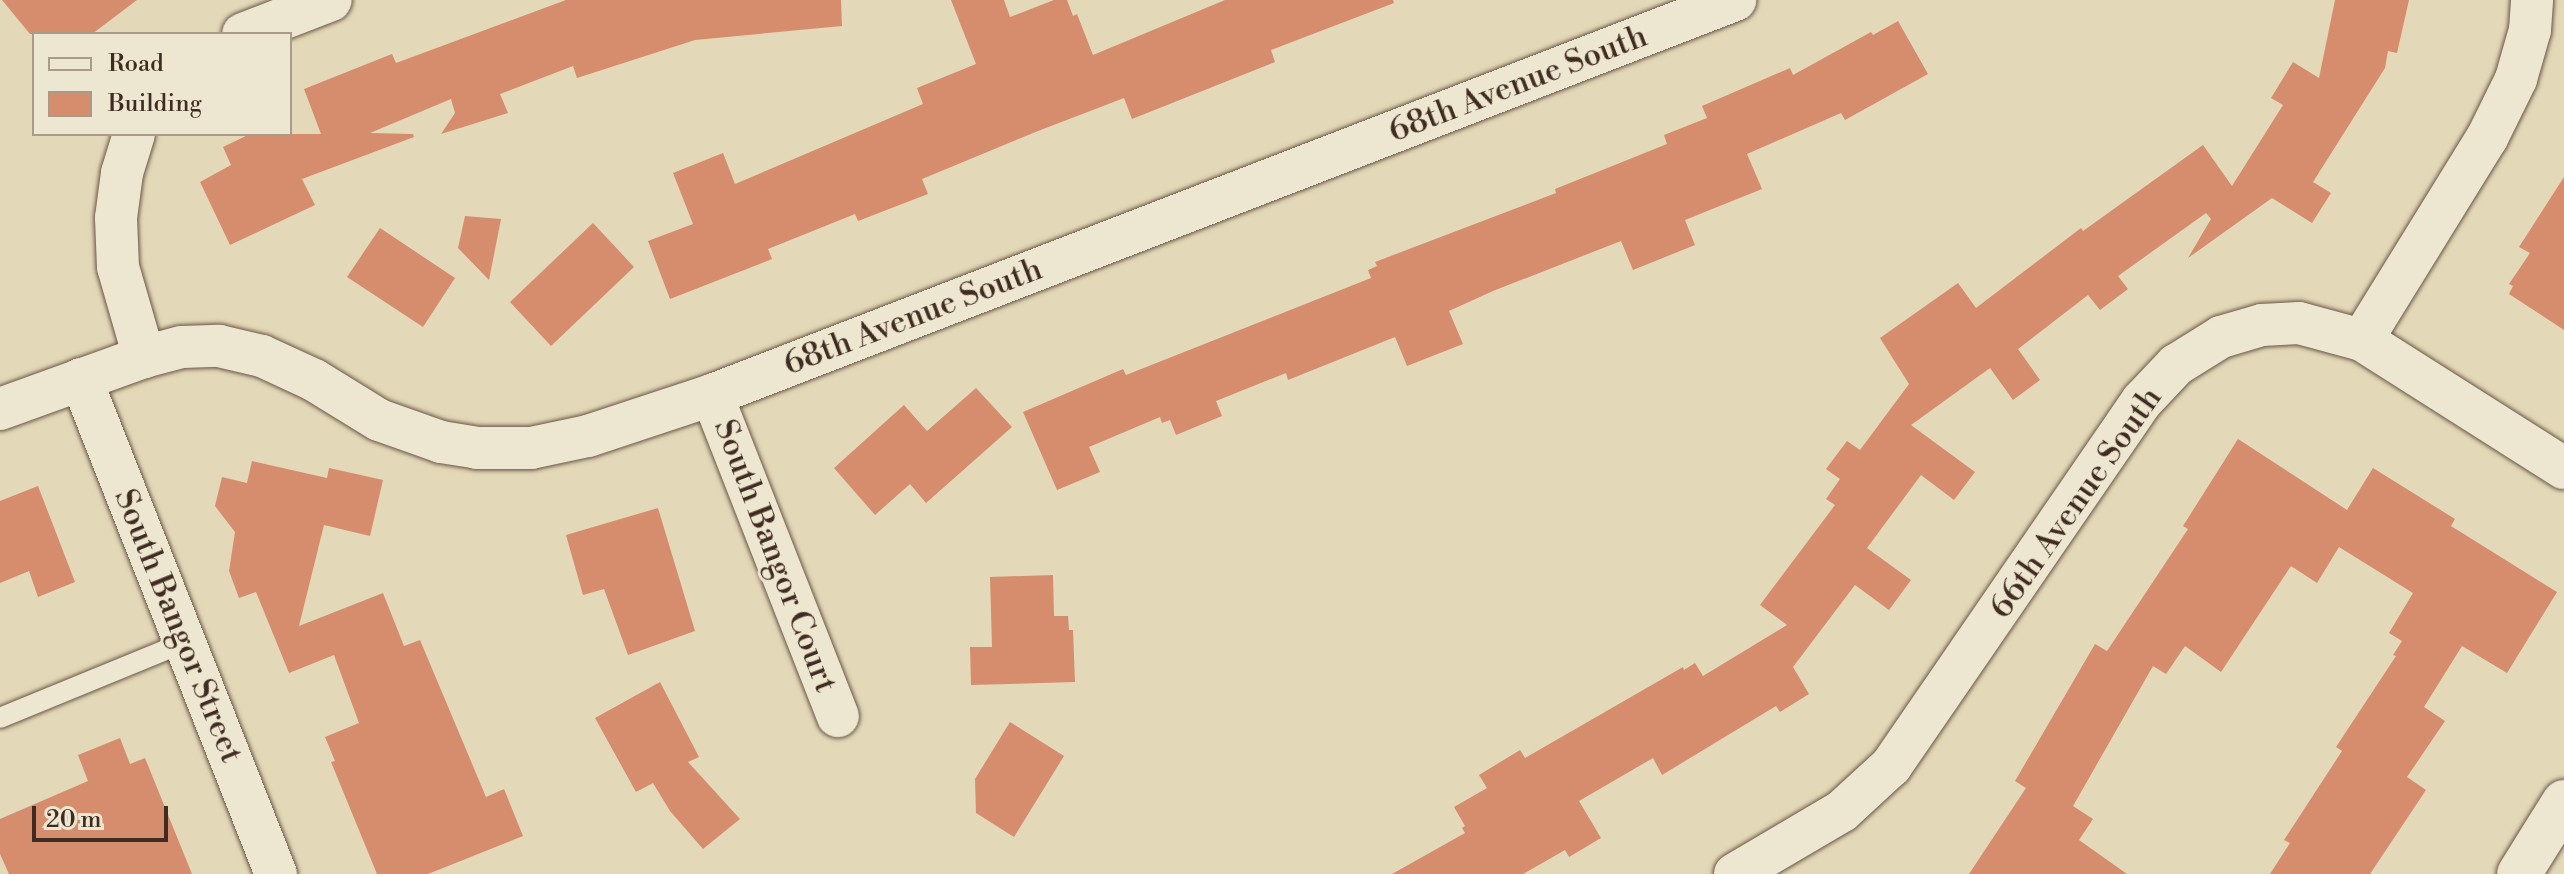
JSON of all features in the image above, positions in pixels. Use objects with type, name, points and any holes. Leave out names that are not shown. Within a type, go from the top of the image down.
[{"type":"main road","points":[[2519,874],[2564,802]]},
{"type":"street","points":[[248,32],[331,0]]},
{"type":"street","name":"68th Avenue South","points":[[0,409],[144,357],[182,347],[219,346],[262,356],[314,380],[379,420],[441,442],[477,448],[531,448],[588,436],[712,395],[1735,0]]},
{"type":"street","points":[[2362,340],[2487,138],[2516,79],[2530,30],[2532,0]]},
{"type":"street","points":[[133,136],[122,173],[116,218],[118,267],[144,357]]},
{"type":"street","name":"66th Avenue South","points":[[1735,874],[1842,811],[1891,766],[2142,401],[2176,365],[2221,337],[2262,325],[2299,323],[2362,340],[2564,468]]},
{"type":"street","name":"South Bangor Street","points":[[81,379],[276,874]]},
{"type":"street","name":"South Bangor Court","points":[[712,395],[838,716]]},
{"type":"lane","points":[[0,718],[185,642]]},
{"type":"building","points":[[2,0],[137,0],[95,32],[30,34]]},
{"type":"building","points":[[566,0],[841,0],[842,26],[695,40],[577,78],[573,66],[500,94],[508,113],[441,134],[455,113],[451,99],[370,133],[413,134],[414,137],[302,179],[315,205],[230,245],[200,182],[231,165],[223,147],[246,136],[321,134],[304,89],[392,54],[396,63]]},
{"type":"building","points":[[951,0],[1004,0],[1010,17],[1054,0],[1067,0],[1073,16],[1077,14],[1093,55],[1225,0],[1393,0],[1394,3],[1271,50],[1275,62],[1132,119],[1124,98],[1038,131],[922,179],[928,194],[858,221],[855,214],[768,249],[772,259],[670,299],[648,241],[693,224],[673,173],[723,153],[735,184],[923,104],[917,88],[976,64]]},
{"type":"building","points":[[2335,0],[2409,0],[2397,53],[2388,51],[2385,68],[2313,182],[2331,193],[2312,223],[2272,198],[2188,258],[2211,219],[2206,213],[2118,276],[2128,289],[2100,310],[2088,295],[2018,349],[2040,380],[2013,400],[1990,368],[1911,425],[1975,472],[1954,500],[1921,475],[1867,548],[1911,580],[1889,610],[1855,585],[1793,667],[1809,694],[1780,712],[1776,706],[1662,775],[1653,758],[1579,801],[1601,838],[1569,857],[1565,850],[1523,874],[1392,874],[1465,833],[1462,828],[1465,826],[1454,807],[1487,788],[1479,775],[1520,750],[1525,758],[1683,667],[1684,670],[1695,663],[1703,676],[1787,625],[1760,605],[1835,505],[1826,499],[1840,479],[1826,469],[1847,441],[1860,450],[1909,384],[1880,338],[1958,283],[1976,308],[2081,228],[2083,231],[2203,145],[2232,186],[2283,105],[2271,98],[2293,62],[2319,78]]},
{"type":"building","points":[[1898,21],[1928,74],[1845,120],[1841,113],[1747,154],[1762,189],[1685,220],[1695,245],[1633,270],[1621,241],[1493,291],[1449,311],[1463,344],[1407,366],[1395,337],[1288,380],[1286,373],[1216,401],[1222,416],[1176,435],[1170,420],[1162,423],[1160,417],[1089,447],[1100,472],[1057,490],[1023,412],[1123,369],[1126,375],[1371,278],[1368,270],[1377,266],[1375,262],[1556,193],[1555,189],[1667,144],[1664,135],[1707,118],[1702,106],[1790,68],[1793,75],[1871,32],[1873,35]]},
{"type":"building","points":[[2564,177],[2564,330],[2509,294],[2513,286],[2509,284],[2530,253],[2519,247]]},
{"type":"building","points":[[465,216],[501,219],[489,280],[458,248]]},
{"type":"building","points":[[593,223],[634,267],[551,346],[510,302]]},
{"type":"building","points":[[380,228],[455,278],[423,327],[347,277]]},
{"type":"building","points":[[976,388],[1012,427],[926,503],[910,484],[875,515],[834,468],[904,405],[927,431]]},
{"type":"building","points":[[2238,439],[2347,510],[2373,468],[2455,519],[2451,526],[2557,592],[2507,673],[2462,646],[2424,707],[2445,721],[2407,777],[2426,790],[2370,874],[2270,874],[2290,843],[2284,840],[2342,751],[2336,747],[2396,656],[2393,655],[2402,641],[2389,633],[2413,593],[2339,547],[2317,583],[2291,566],[2221,672],[2185,646],[2166,674],[2153,666],[2073,806],[2093,819],[2079,840],[2127,874],[1969,874],[2026,788],[2015,781],[2095,644],[2107,651],[2188,529],[2183,526]]},
{"type":"building","points":[[252,461],[327,478],[329,468],[383,480],[370,536],[324,525],[299,626],[383,593],[404,646],[420,640],[486,797],[504,789],[523,836],[428,874],[377,874],[331,762],[335,761],[325,737],[359,723],[334,655],[289,673],[256,592],[239,598],[229,571],[235,532],[215,506],[222,477],[247,483]]},
{"type":"building","points":[[38,486],[75,582],[38,597],[29,571],[0,583],[0,501]]},
{"type":"building","points":[[658,508],[695,631],[628,655],[604,589],[583,595],[566,535]]},
{"type":"building","points":[[1053,575],[1054,616],[1068,616],[1069,630],[1073,630],[1075,682],[971,685],[970,647],[992,647],[990,577]]},
{"type":"building","points":[[660,682],[699,757],[688,762],[740,819],[703,849],[670,811],[653,783],[636,792],[595,718]]},
{"type":"building","points":[[1010,722],[1064,756],[1014,837],[976,813],[975,779]]},
{"type":"building","points":[[120,738],[130,764],[145,758],[192,874],[9,874],[0,854],[0,819],[88,781],[78,755]]}]
